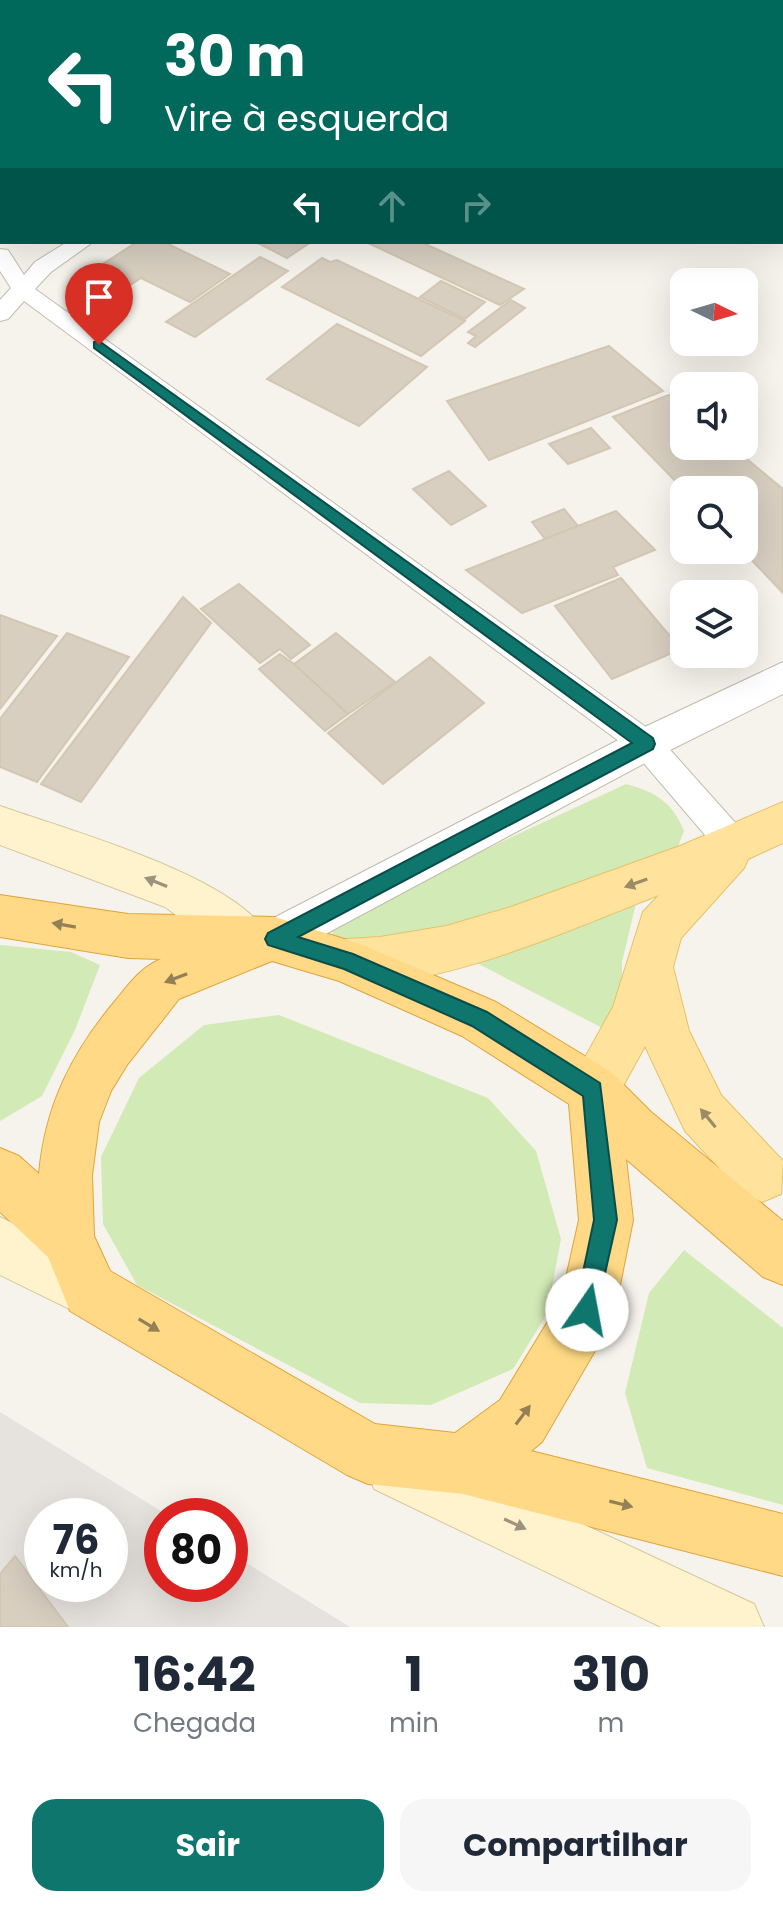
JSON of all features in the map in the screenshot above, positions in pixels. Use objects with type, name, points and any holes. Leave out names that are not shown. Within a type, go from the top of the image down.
[{"type":"highway","points":[[0,916],[128,936],[260,938],[346,961],[479,1019],[593,1090],[783,1257]]},
{"type":"highway","points":[[260,938],[162,984],[88,1078],[67,1138],[63,1192],[67,1238],[90,1291],[368,1454],[463,1464],[783,1545]]},
{"type":"highway","points":[[463,1464],[521,1421],[587,1310],[606,1220],[593,1090]]},
{"type":"highway","points":[[0,1175],[67,1238]]},
{"type":"main road","points":[[346,961],[386,961],[495,935],[735,846],[783,821]]},
{"type":"main road","points":[[0,825],[181,892],[260,938]]},
{"type":"main road","points":[[593,1090],[635,1016],[660,927],[735,846]]},
{"type":"main road","points":[[649,968],[666,1037],[703,1113],[772,1180]]},
{"type":"main road","points":[[657,1149],[772,1180]]},
{"type":"main road","points":[[0,1245],[90,1291]]},
{"type":"main road","points":[[368,1454],[731,1627]]},
{"type":"street","points":[[0,314],[43,267],[79,244]]},
{"type":"street","points":[[0,255],[24,291],[646,744],[735,846]]},
{"type":"street","points":[[260,938],[783,677]]},
{"type":"shaded area","points":[[0,1412],[144,1501],[144,1602],[248,1602],[248,1564],[350,1627],[0,1627]]},
{"type":"green space","points":[[626,784],[654,795],[668,805],[684,831],[677,849],[494,923],[355,950],[333,934],[327,923]]},
{"type":"green space","points":[[640,886],[622,962],[622,1019],[612,1033],[473,961]]},
{"type":"green space","points":[[0,945],[71,952],[100,965],[75,1030],[42,1096],[0,1121]]},
{"type":"green space","points":[[279,1015],[488,1098],[536,1151],[561,1239],[547,1314],[513,1369],[431,1405],[360,1403],[137,1285],[103,1224],[101,1157],[139,1078],[204,1025]]},
{"type":"green space","points":[[684,1250],[783,1328],[783,1505],[647,1468],[625,1393],[649,1293]]},
{"type":"building","points":[[134,244],[168,244],[230,274],[190,302],[141,278],[100,305],[67,287]]},
{"type":"building","points":[[260,244],[308,244],[287,258]]},
{"type":"building","points":[[370,244],[425,244],[524,289],[500,305]]},
{"type":"building","points":[[260,257],[288,271],[195,337],[166,322]]},
{"type":"building","points":[[322,258],[330,262],[337,260],[465,321],[421,356],[282,287]]},
{"type":"building","points":[[441,281],[485,302],[465,319],[420,297]]},
{"type":"building","points":[[511,300],[525,308],[475,347],[468,343],[476,336],[468,332]]},
{"type":"building","points":[[337,324],[427,367],[359,426],[267,379]]},
{"type":"building","points":[[609,346],[663,391],[489,460],[447,401]]},
{"type":"building","points":[[669,395],[670,460],[748,460],[783,489],[783,593],[755,564],[758,564],[758,476],[670,476],[613,417]]},
{"type":"building","points":[[591,428],[610,448],[568,464],[549,444]]},
{"type":"building","points":[[449,471],[486,506],[451,525],[413,489]]},
{"type":"building","points":[[564,509],[578,526],[545,539],[532,522]]},
{"type":"building","points":[[616,511],[655,550],[613,567],[618,575],[522,613],[466,570]]},
{"type":"building","points":[[621,578],[670,636],[670,654],[612,679],[555,606]]},
{"type":"building","points":[[239,584],[310,645],[291,659],[280,649],[260,663],[201,609]]},
{"type":"building","points":[[183,597],[211,623],[81,802],[41,784]]},
{"type":"building","points":[[0,615],[57,636],[0,709]]},
{"type":"building","points":[[67,633],[129,657],[37,782],[0,767],[0,719]]},
{"type":"building","points":[[336,633],[395,682],[348,714],[294,664]]},
{"type":"building","points":[[280,654],[348,714],[325,731],[259,669]]},
{"type":"building","points":[[430,657],[484,703],[383,784],[328,733]]},
{"type":"building","points":[[15,1556],[24,1568],[24,1602],[49,1602],[68,1627],[0,1627],[0,1574]]},
{"type":"route","points":[[99,345],[646,744],[275,939],[346,961],[479,1019],[593,1090],[606,1220],[587,1310]]}]
